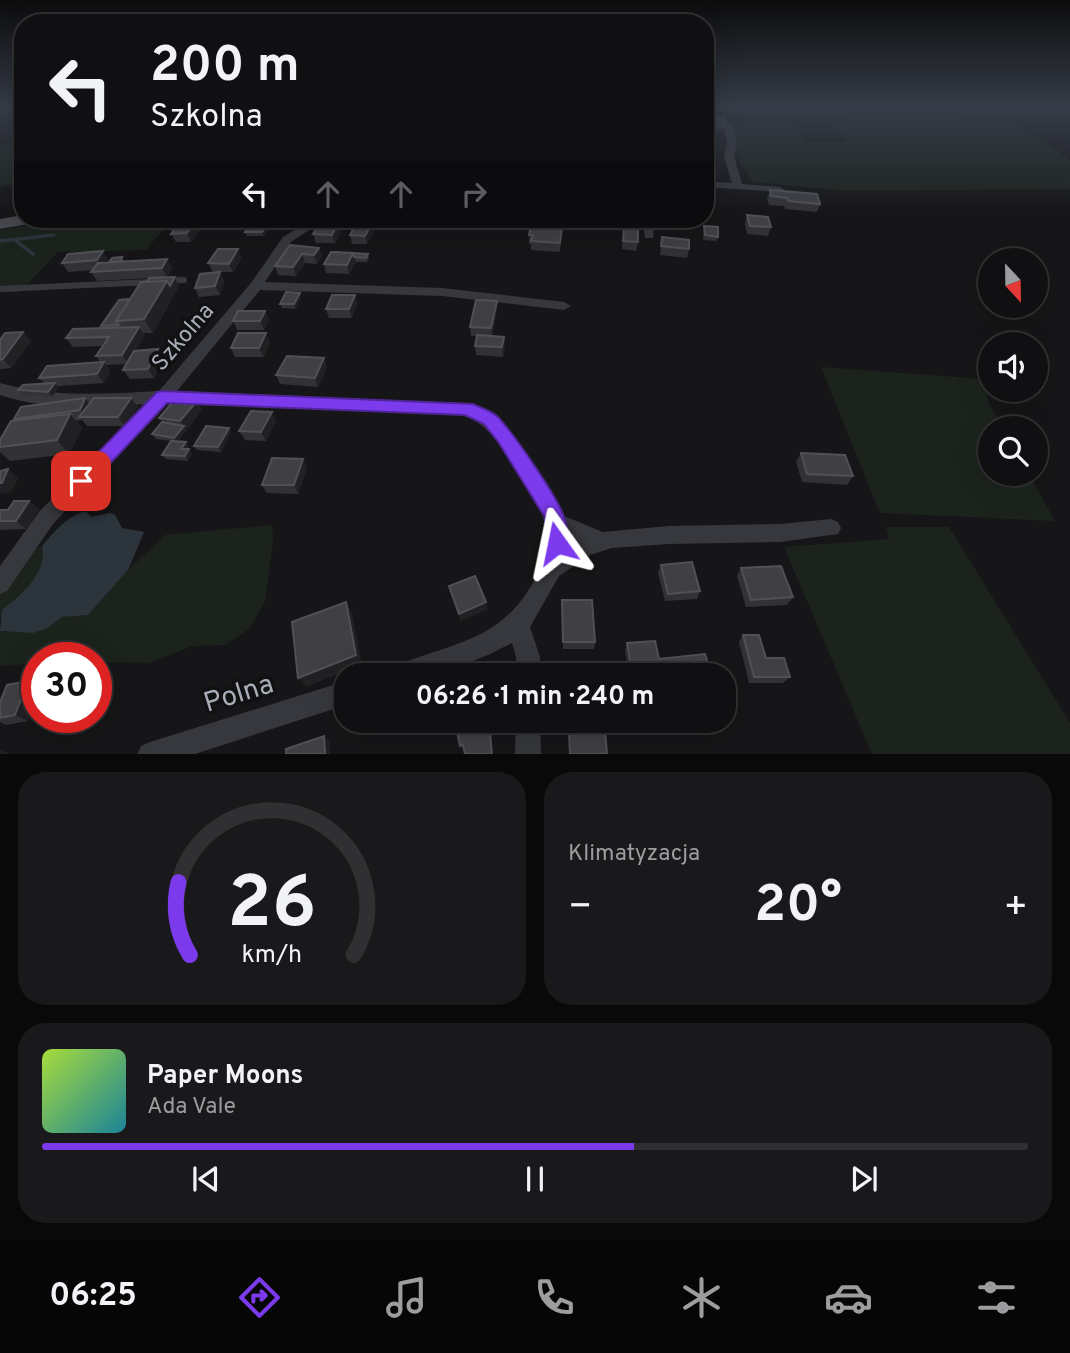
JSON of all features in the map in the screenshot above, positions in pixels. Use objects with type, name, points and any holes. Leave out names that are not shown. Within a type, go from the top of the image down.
[{"type":"street","points":[[732,142],[729,156],[738,187]]},
{"type":"street","points":[[714,185],[780,190]]},
{"type":"street","name":"Szkolna","points":[[0,584],[46,518],[163,397],[257,286],[287,240],[306,228]]},
{"type":"street","points":[[649,228],[649,234]]},
{"type":"street","points":[[257,286],[442,292],[564,306]]},
{"type":"street","points":[[0,389],[23,397],[100,400],[163,397],[474,410],[495,424],[556,522],[557,543],[552,568],[537,598],[518,625],[484,644],[433,663]]},
{"type":"street","points":[[556,522],[601,541]]},
{"type":"street","points":[[552,568],[572,553],[601,541],[657,536],[780,533],[831,528]]},
{"type":"street","points":[[518,625],[528,663]]},
{"type":"street","name":"Polna","points":[[150,754],[334,697]]},
{"type":"street","points":[[528,733],[528,754]]},
{"type":"lane","points":[[0,289],[184,280]]},
{"type":"shaded area","points":[[14,142],[14,184],[0,187],[0,146]]},
{"type":"shaded area","points":[[732,142],[1043,142],[1070,160],[1070,189],[847,191],[753,182],[733,152]]},
{"type":"shaded area","points":[[14,227],[164,228],[146,250],[58,252],[20,292],[0,292],[0,230]]},
{"type":"shaded area","points":[[821,367],[978,379],[978,402],[989,402],[996,416],[978,416],[978,486],[1036,486],[1055,521],[880,513]]},
{"type":"shaded area","points":[[86,511],[91,517],[110,513],[115,515],[122,528],[144,532],[128,570],[88,615],[62,617],[46,629],[33,633],[0,631],[2,610],[25,590],[37,574],[43,556],[42,546],[67,520]]},
{"type":"shaded area","points":[[272,525],[273,542],[265,601],[249,629],[225,645],[192,646],[150,663],[112,662],[112,642],[21,642],[21,664],[0,666],[0,631],[33,633],[46,629],[62,617],[88,615],[128,570],[165,535]]},
{"type":"shaded area","points":[[886,527],[949,527],[1070,723],[1070,754],[872,754],[784,547],[889,539]]},
{"type":"shaded area","points":[[42,546],[40,570],[10,604],[0,621],[0,593],[27,553]]},
{"type":"building","points":[[770,190],[817,194],[820,204],[788,201],[787,198],[771,196]]},
{"type":"building","points":[[747,215],[768,217],[771,227],[750,226]]},
{"type":"building","points":[[718,227],[718,237],[705,235],[704,228]]},
{"type":"building","points":[[175,228],[191,228],[187,233],[171,234]]},
{"type":"building","points":[[248,228],[264,228],[262,232],[245,232]]},
{"type":"building","points":[[317,228],[336,228],[332,235],[313,234]]},
{"type":"building","points":[[354,228],[369,228],[365,236],[350,235]]},
{"type":"building","points":[[531,228],[562,228],[560,243],[531,241],[533,235],[529,235]]},
{"type":"building","points":[[624,228],[638,228],[638,242],[623,241]]},
{"type":"building","points":[[662,237],[689,240],[689,249],[661,246]]},
{"type":"building","points":[[290,245],[319,248],[314,255],[302,254],[293,267],[275,266]]},
{"type":"building","points":[[218,249],[238,249],[229,264],[208,263]]},
{"type":"building","points":[[103,251],[97,260],[62,263],[68,254]]},
{"type":"building","points":[[331,252],[353,253],[347,265],[324,264]]},
{"type":"building","points":[[353,253],[368,254],[366,258],[354,257]]},
{"type":"building","points":[[122,257],[120,261],[109,262],[112,258]]},
{"type":"building","points":[[167,259],[162,268],[91,272],[98,263]]},
{"type":"building","points":[[220,272],[215,286],[195,288],[200,274]]},
{"type":"building","points":[[175,277],[170,286],[167,281],[147,282],[149,278]]},
{"type":"building","points":[[167,281],[144,319],[116,321],[141,282]]},
{"type":"building","points":[[286,292],[300,293],[294,304],[280,304]]},
{"type":"building","points":[[332,295],[355,295],[349,309],[326,309]]},
{"type":"building","points":[[130,299],[116,321],[119,325],[101,326],[119,300]]},
{"type":"building","points":[[476,300],[497,301],[491,328],[470,327]]},
{"type":"building","points":[[238,311],[265,311],[260,321],[233,321]]},
{"type":"building","points":[[139,327],[122,355],[96,356],[109,337],[66,338],[73,329]]},
{"type":"building","points":[[23,332],[0,360],[0,340],[5,333]]},
{"type":"building","points":[[238,333],[266,333],[259,348],[231,348]]},
{"type":"building","points":[[477,335],[504,337],[502,347],[475,346]]},
{"type":"building","points":[[158,349],[148,369],[123,370],[134,351]]},
{"type":"building","points":[[287,356],[324,358],[315,378],[276,375]]},
{"type":"building","points":[[104,362],[97,374],[39,378],[47,366]]},
{"type":"building","points":[[55,383],[48,392],[18,390],[23,385]]},
{"type":"building","points":[[85,398],[80,410],[14,419],[21,407]]},
{"type":"building","points":[[94,398],[131,398],[118,417],[79,417]]},
{"type":"building","points":[[176,398],[197,401],[180,421],[159,418]]},
{"type":"building","points":[[251,411],[272,412],[261,432],[239,431]]},
{"type":"building","points":[[70,414],[57,440],[0,447],[0,440],[11,421]]},
{"type":"building","points":[[162,422],[184,426],[174,438],[152,434]]},
{"type":"building","points":[[206,426],[229,428],[218,447],[194,446]]},
{"type":"building","points":[[171,441],[186,442],[181,449],[189,449],[185,456],[162,455]]},
{"type":"building","points":[[801,453],[845,455],[853,476],[807,474]]},
{"type":"building","points":[[272,458],[303,459],[294,485],[262,485]]},
{"type":"building","points":[[8,469],[2,483],[0,483],[0,471]]},
{"type":"building","points":[[14,501],[29,501],[16,521],[0,521],[0,510],[8,510]]},
{"type":"building","points":[[692,562],[700,591],[668,594],[661,565]]},
{"type":"building","points":[[781,566],[793,597],[751,600],[741,568]]},
{"type":"building","points":[[475,576],[486,602],[459,614],[449,586]]},
{"type":"building","points":[[562,600],[592,600],[595,642],[563,642]]},
{"type":"building","points":[[346,602],[356,655],[298,678],[292,622]]},
{"type":"building","points":[[743,635],[759,635],[766,658],[784,658],[790,677],[754,677]]},
{"type":"building","points":[[655,641],[659,659],[705,654],[708,663],[631,663],[627,643]]},
{"type":"building","points":[[21,682],[21,699],[15,715],[0,718],[0,702],[7,685]]},
{"type":"building","points":[[457,733],[490,733],[492,754],[465,754],[463,745],[460,746]]},
{"type":"building","points":[[569,733],[605,733],[607,754],[570,754]]},
{"type":"building","points":[[324,736],[325,754],[286,754],[286,749]]},
{"type":"waterway","points":[[0,241],[54,235]]},
{"type":"waterway","points":[[16,241],[33,254]]},
{"type":"route","points":[[81,481],[163,397],[467,409],[490,419],[505,438],[551,510],[558,533],[557,543]]}]
